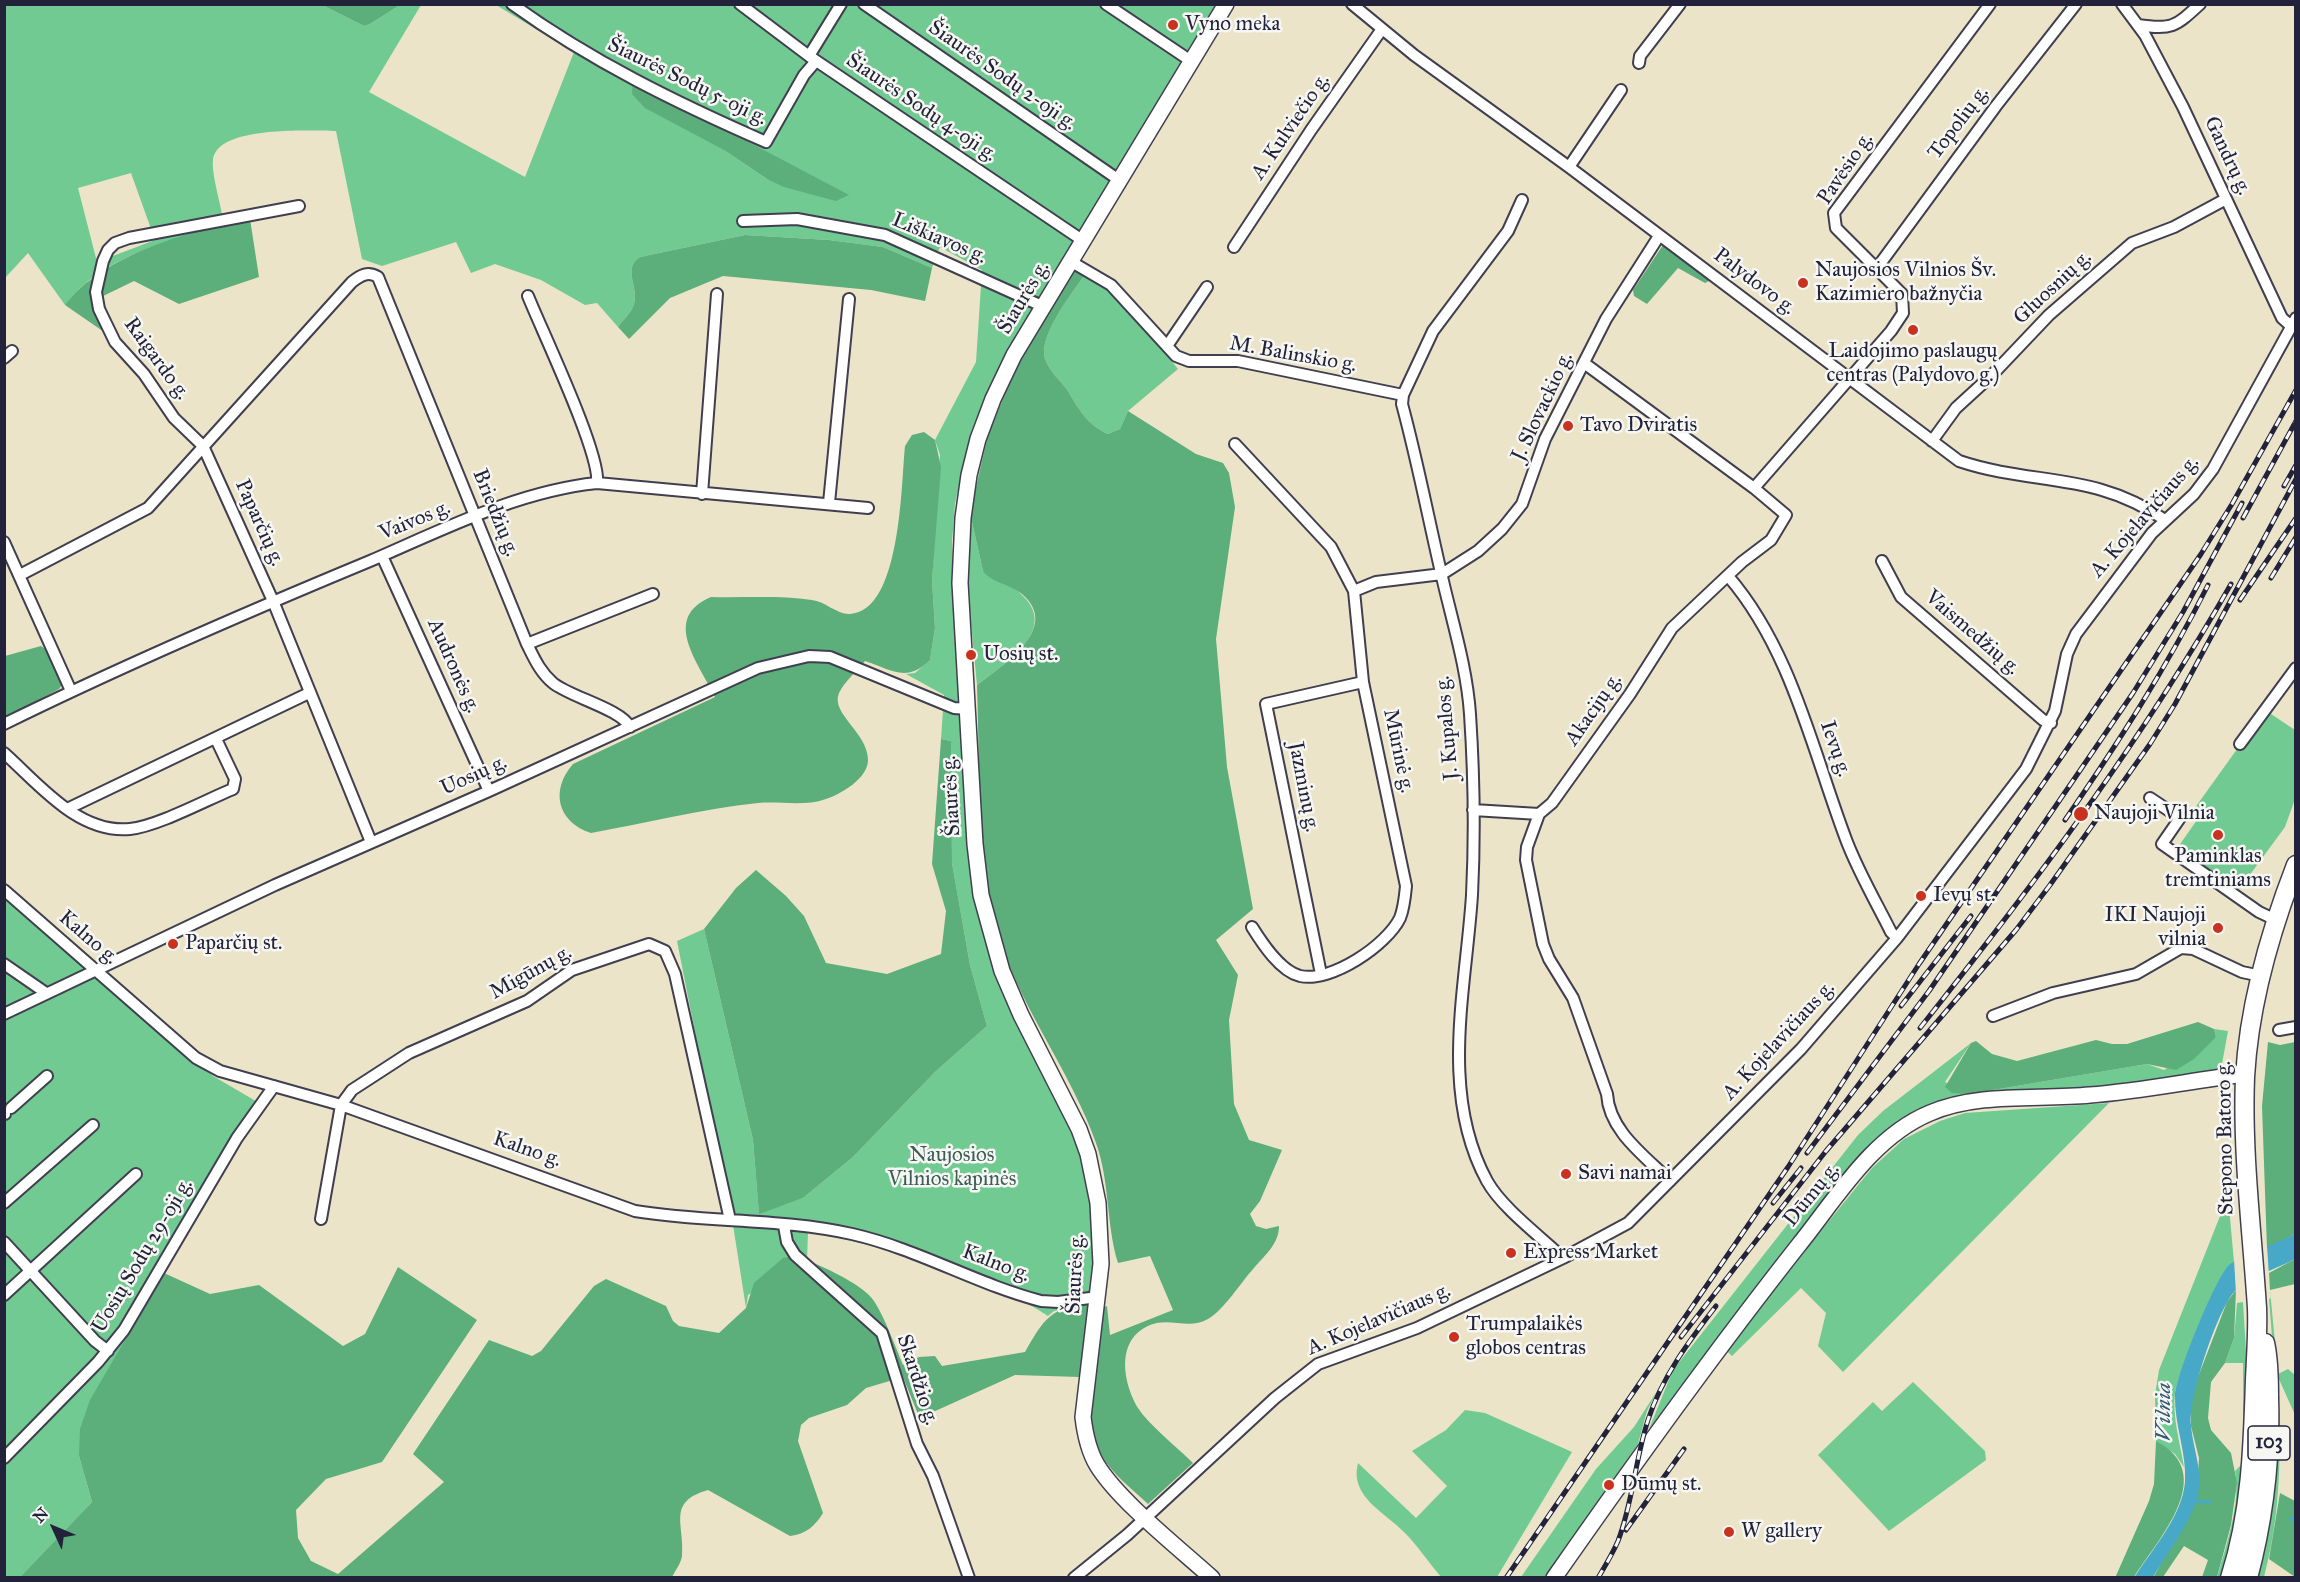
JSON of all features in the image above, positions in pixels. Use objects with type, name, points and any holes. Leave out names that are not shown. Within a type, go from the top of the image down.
[{"type":"main road","name":"Šiaurės g.","points":[[1212,1578],[1097,1466],[1084,1432],[1083,1416],[1098,1297],[1101,1237],[1098,1203],[1088,1154],[1079,1129],[1021,1015],[1002,971],[981,895],[975,843],[960,583],[963,518],[969,475],[993,399],[1042,306],[1226,4]]},
{"type":"main road","name":"Stepono Batoro g.","points":[[2230,1578],[2243,1526],[2253,1457],[2256,1305],[2245,1156],[2246,1074],[2261,976],[2276,920],[2295,865]]},
{"type":"main road","name":"Dūmų g.","points":[[1554,1578],[1722,1342],[1882,1143],[1930,1113],[1974,1101],[2091,1095],[2246,1074]]},
{"type":"main road","name":"Stepono Batoro g.","points":[[2248,1578],[2262,1518],[2269,1457],[2267,1351],[2256,1305]]},
{"type":"street","name":"Šiaurės Sodų 5-oji g.","points":[[512,4],[600,63],[711,118],[766,142],[812,58]]},
{"type":"street","name":"Šiaurės Sodų 4-oji g.","points":[[741,4],[812,58],[1082,240]]},
{"type":"street","points":[[812,58],[841,4]]},
{"type":"street","name":"Šiaurės Sodų 2-oji g.","points":[[864,4],[1119,180]]},
{"type":"street","points":[[1106,4],[1138,28],[1191,61]]},
{"type":"street","name":"Palydovo g.","points":[[1352,4],[1382,29],[1959,461],[1970,465],[2088,484],[2134,500],[2165,520]]},
{"type":"street","points":[[1639,63],[1641,56],[1680,4]]},
{"type":"street","name":"Pavėsio g.","points":[[1755,488],[1849,377],[1892,331],[1903,313],[1902,294],[1836,228],[1834,213],[1990,4]]},
{"type":"street","name":"Topolių g.","points":[[1876,268],[1996,106],[2076,4]]},
{"type":"street","name":"Gandrų g.","points":[[2122,4],[2138,25],[2183,107],[2282,318],[2293,322]]},
{"type":"street","points":[[2138,25],[2162,28],[2177,26],[2200,4]]},
{"type":"street","name":"A. Kulviečio g.","points":[[1234,247],[1311,130],[1382,29]]},
{"type":"street","points":[[1569,167],[1621,90]]},
{"type":"street","name":"Gluosnių g.","points":[[1932,441],[1956,408],[1992,375],[2049,315],[2132,243],[2174,227],[2226,199]]},
{"type":"street","points":[[1403,395],[1433,331],[1508,231],[1522,200]]},
{"type":"street","name":"Raigardo g.","points":[[203,446],[174,418],[111,333],[99,309],[96,292],[108,250],[115,243],[129,238],[298,206]]},
{"type":"street","name":"Liškiavos g.","points":[[743,221],[797,219],[885,235],[1042,306]]},
{"type":"street","name":"J. Slovackio g.","points":[[1442,574],[1478,551],[1502,529],[1522,504],[1540,450],[1606,319],[1659,236]]},
{"type":"street","name":"M. Balinskio g.","points":[[1070,261],[1112,285],[1176,356],[1189,361],[1238,361],[1403,395]]},
{"type":"street","name":"Briedžių g.","points":[[203,446],[352,282],[361,275],[372,273],[378,277],[475,518],[539,668],[554,684],[621,718],[630,727]]},
{"type":"street","points":[[1167,346],[1207,287]]},
{"type":"street","points":[[702,494],[717,294]]},
{"type":"street","points":[[528,296],[574,405],[596,467],[597,483]]},
{"type":"street","points":[[829,503],[849,299]]},
{"type":"street","name":"A. Kojelavičiaus g.","points":[[1074,1578],[1260,1412],[1318,1364],[1417,1329],[1563,1258],[1628,1222],[1801,1049],[1897,938],[2026,769],[2051,723],[2067,654],[2076,634],[2152,533],[2194,494],[2213,469],[2293,322]]},
{"type":"street","name":"Akacijų g.","points":[[1584,363],[1755,488],[1782,509],[1785,517],[1771,540],[1672,628],[1630,694],[1552,803],[1539,814],[1527,847],[1526,860],[1543,944],[1549,959],[1573,998],[1606,1094],[1612,1120],[1670,1181]]},
{"type":"street","name":"J. Kupalos g.","points":[[1403,395],[1402,404],[1467,685],[1473,810],[1472,895],[1461,1016],[1459,1075],[1462,1098],[1472,1137],[1488,1182],[1505,1202],[1563,1258]]},
{"type":"street","name":"Mūrinė g.","points":[[1235,444],[1330,547],[1353,591],[1363,682],[1405,876],[1403,906],[1399,920],[1372,951],[1345,966],[1321,974],[1307,976],[1292,973],[1275,957],[1251,927]]},
{"type":"street","points":[[20,575],[138,516],[148,508],[203,446]]},
{"type":"street","name":"Paparčių g.","points":[[203,446],[273,601],[371,842]]},
{"type":"street","name":"Vaivos g.","points":[[4,724],[71,691],[273,601],[475,518],[558,488],[597,483],[868,508]]},
{"type":"street","points":[[4,542],[71,691]]},
{"type":"street","name":"Audronės g.","points":[[381,556],[489,791]]},
{"type":"street","name":"Vaismedžių g.","points":[[1881,561],[1900,597],[2043,720],[2051,723]]},
{"type":"street","points":[[1353,591],[1376,582],[1442,574]]},
{"type":"street","name":"Ievų g.","points":[[1728,576],[1768,636],[1800,706],[1848,844],[1891,932],[1897,938]]},
{"type":"street","points":[[527,644],[653,594]]},
{"type":"street","name":"Uosių g.","points":[[4,1014],[371,842],[489,791],[758,668],[809,656],[830,657],[954,708],[968,709]]},
{"type":"street","points":[[2240,744],[2295,668]]},
{"type":"street","name":"Jazminų g.","points":[[1321,974],[1266,704],[1363,682]]},
{"type":"street","points":[[67,809],[309,693]]},
{"type":"street","points":[[4,753],[67,809],[93,825],[131,829],[233,789],[235,779],[216,739]]},
{"type":"street","points":[[2150,798],[2180,818],[2162,844],[2259,912],[2276,920]]},
{"type":"street","points":[[1473,810],[1539,814]]},
{"type":"street","name":"Kalno g.","points":[[4,890],[94,970],[211,1068],[341,1106],[570,1186],[614,1205],[667,1216],[817,1227],[878,1240],[1041,1301],[1058,1302],[1098,1297]]},
{"type":"street","name":"Migūnų g.","points":[[341,1106],[352,1090],[409,1053],[527,1001],[572,970],[641,945],[656,945],[665,951],[675,974],[730,1220]]},
{"type":"street","points":[[1993,1016],[2053,993],[2136,974],[2181,948],[2193,950],[2242,972],[2261,976]]},
{"type":"street","points":[[4,964],[46,993]]},
{"type":"street","points":[[2279,1030],[2295,1028]]},
{"type":"street","points":[[7,1112],[47,1076]]},
{"type":"street","name":"Uosių Sodų 29-oji g.","points":[[4,1458],[108,1351],[147,1295],[232,1146],[274,1086]]},
{"type":"street","points":[[321,1220],[341,1106]]},
{"type":"street","points":[[4,1203],[93,1125]]},
{"type":"street","points":[[4,1295],[136,1174]]},
{"type":"street","name":"Skardžio g.","points":[[784,1226],[787,1242],[795,1255],[882,1333],[917,1444],[933,1476],[969,1578]]},
{"type":"street","points":[[4,1242],[95,1341],[108,1351]]},
{"type":"green space","name":"Naujosios Vilnios kapinės","points":[[4,5],[322,5],[364,26],[400,5],[421,5],[369,92],[525,177],[574,52],[496,5],[1216,5],[993,379],[971,432],[955,504],[952,542],[958,691],[974,884],[988,948],[1075,1137],[1085,1167],[1096,1232],[1092,1304],[1054,1311],[1048,1316],[1009,1295],[929,1264],[869,1245],[808,1232],[807,1260],[748,1295],[746,1308],[733,1225],[677,941],[704,929],[753,1140],[759,1213],[803,1198],[853,1157],[935,1072],[987,1026],[970,965],[952,863],[951,741],[941,739],[944,695],[906,674],[915,673],[930,660],[935,628],[932,580],[940,455],[935,440],[976,362],[982,270],[940,247],[932,268],[883,247],[829,240],[745,235],[640,257],[632,267],[635,293],[633,307],[618,327],[597,303],[585,305],[541,280],[495,264],[471,273],[456,242],[382,266],[362,259],[336,131],[287,131],[247,135],[230,141],[218,149],[213,166],[224,224],[159,244],[117,262],[80,288],[65,305],[28,253],[5,278]],"holes":[[[724,150],[843,199],[767,179]],[[131,173],[155,240],[97,262],[78,188]]]},
{"type":"green space","points":[[322,5],[400,5],[364,26]]},
{"type":"green space","points":[[633,81],[849,195],[836,201],[784,187],[767,179],[724,150],[645,108],[632,94]]},
{"type":"green space","points":[[250,219],[259,277],[179,304],[134,281],[95,300],[107,334],[65,305],[81,287],[101,272],[150,247],[202,230]]},
{"type":"green space","points":[[745,235],[829,240],[883,247],[932,268],[925,301],[871,290],[723,276],[670,298],[629,339],[618,327],[633,307],[635,293],[632,267],[640,257]]},
{"type":"green space","points":[[1663,245],[1711,280],[1705,283],[1678,268],[1647,304],[1634,296],[1633,290]]},
{"type":"green space","points":[[1074,267],[1085,274],[1057,316],[1044,351],[1050,369],[1068,391],[1080,411],[1095,426],[1108,434],[1120,429],[1128,411],[1196,454],[1223,463],[1229,473],[1235,507],[1216,639],[1227,767],[1253,909],[1216,940],[1238,975],[1229,1020],[1234,1104],[1249,1140],[1282,1150],[1260,1201],[1250,1214],[1256,1226],[1266,1229],[1279,1226],[1277,1238],[1271,1249],[1214,1315],[1201,1322],[1187,1324],[1165,1322],[1150,1325],[1139,1331],[1127,1350],[1125,1362],[1128,1386],[1138,1408],[1156,1429],[1193,1463],[1148,1504],[1116,1474],[1100,1453],[1091,1419],[1092,1381],[1104,1307],[1107,1306],[1110,1335],[1173,1310],[1150,1256],[1118,1263],[1111,1233],[1104,1173],[1096,1143],[1075,1093],[1023,997],[1002,947],[994,917],[983,852],[977,685],[1013,657],[1024,645],[1032,633],[1035,620],[1033,607],[1022,594],[991,578],[983,571],[970,513],[988,435],[1018,362]]},
{"type":"green space","points":[[1085,274],[1123,301],[1178,369],[1128,411],[1120,429],[1108,434],[1095,426],[1080,411],[1068,391],[1050,369],[1044,351],[1057,316]]},
{"type":"green space","points":[[924,432],[935,440],[941,467],[932,580],[935,628],[930,660],[922,667],[906,673],[891,671],[865,661],[841,689],[838,701],[840,709],[867,751],[867,768],[858,780],[846,790],[832,797],[809,803],[758,803],[695,812],[591,833],[571,821],[564,813],[560,794],[561,784],[573,764],[715,697],[688,642],[686,629],[688,617],[696,606],[711,597],[774,597],[817,601],[845,614],[867,608],[880,592],[889,570],[899,516],[905,446],[912,435]]},
{"type":"green space","points":[[970,513],[983,571],[1019,592],[1032,609],[1035,622],[1023,646],[1000,668],[977,685],[968,592]]},
{"type":"green space","points":[[41,646],[50,652],[62,685],[59,689],[5,718],[5,656]]},
{"type":"green space","points":[[2265,710],[2295,730],[2295,799],[2285,827],[2238,891],[2176,850],[2199,817],[2192,812]]},
{"type":"green space","points":[[941,739],[951,741],[952,863],[970,965],[987,1026],[935,1072],[853,1157],[803,1198],[759,1214],[753,1140],[704,929],[736,888],[756,870],[786,896],[804,916],[826,963],[887,974],[941,954],[946,911],[932,864]]},
{"type":"green space","points":[[4,891],[213,1076],[266,1107],[221,1169],[164,1273],[79,1456],[92,1502],[19,1578],[4,1577]]},
{"type":"green space","points":[[2198,1022],[2214,1029],[2216,1037],[2194,1059],[2176,1070],[2147,1064],[1969,1094],[1952,1093],[1945,1087],[1971,1043],[1976,1041],[1992,1054],[2017,1061],[2096,1040],[2112,1044],[2127,1044]]},
{"type":"green space","points":[[2214,1029],[2228,1031],[2222,1064],[2217,1069],[2081,1088],[1971,1096],[1946,1101],[1922,1110],[1898,1124],[1873,1142],[1757,1287],[1649,1429],[1673,1370],[1858,1135],[1883,1111],[1971,1043],[1945,1082],[1969,1094],[2147,1064],[2164,1070],[2216,1037]]},
{"type":"green space","points":[[2268,1042],[2280,1045],[2295,1042],[2295,1234],[2267,1249],[2262,1106]]},
{"type":"green space","points":[[2109,1103],[1843,1372],[1818,1346],[1826,1313],[1801,1288],[1732,1356],[1725,1349],[1872,1168],[1904,1139],[1940,1121],[1965,1113]]},
{"type":"green space","points":[[2228,1196],[2234,1262],[2226,1270],[2208,1303],[2175,1393],[2175,1420],[2184,1467],[2175,1454],[2156,1441],[2155,1395],[2159,1370]]},
{"type":"green space","points":[[793,1256],[836,1274],[868,1294],[882,1316],[903,1365],[919,1357],[935,1356],[942,1366],[1025,1352],[1050,1316],[1067,1308],[1092,1304],[1080,1377],[1015,1375],[922,1417],[918,1414],[903,1377],[866,1388],[847,1405],[809,1418],[801,1425],[798,1441],[823,1513],[817,1522],[805,1531],[790,1536],[708,1490],[695,1495],[682,1508],[680,1524],[682,1556],[672,1577],[19,1578],[92,1502],[79,1456],[80,1429],[90,1400],[164,1273],[210,1294],[259,1285],[343,1346],[365,1334],[398,1267],[477,1320],[382,1462],[326,1479],[296,1510],[298,1538],[311,1561],[338,1574],[444,1482],[413,1454],[489,1340],[532,1356],[541,1351],[594,1286],[606,1279],[666,1306],[673,1321],[679,1326],[719,1333],[746,1308],[754,1283],[783,1258]]},
{"type":"green space","points":[[2295,1259],[2295,1284],[2270,1290],[2269,1273]]},
{"type":"green space","points":[[2236,1290],[2234,1338],[2225,1363],[2211,1382],[2208,1418],[2211,1430],[2231,1453],[2237,1483],[2231,1525],[2217,1577],[2202,1577],[2208,1560],[2184,1546],[2163,1577],[2153,1578],[2196,1501],[2199,1458],[2191,1426],[2191,1404],[2198,1377],[2227,1302]]},
{"type":"green space","points":[[2271,1298],[2278,1374],[2288,1369],[2295,1375],[2296,1417],[2278,1377],[2280,1453],[2277,1502],[2264,1577],[2257,1578],[2270,1509],[2275,1439],[2274,1369],[2269,1299]]},
{"type":"green space","points":[[2243,1302],[2248,1384],[2243,1451],[2243,1363],[2225,1363],[2234,1338],[2237,1303]]},
{"type":"green space","points":[[1913,1382],[1985,1451],[1986,1460],[1889,1531],[1818,1455],[1873,1402],[1882,1411]]},
{"type":"green space","points":[[1657,1391],[1647,1411],[1638,1444],[1545,1577],[1521,1577],[1596,1469],[1634,1427]]},
{"type":"green space","points":[[1465,1410],[1485,1413],[1572,1452],[1497,1577],[1441,1577],[1410,1538],[1364,1495],[1357,1475],[1358,1463],[1416,1518],[1447,1486],[1412,1451],[1446,1430]]},
{"type":"green space","points":[[2156,1441],[2174,1455],[2183,1471],[2183,1488],[2178,1507],[2169,1526],[2134,1577],[2115,1578],[2149,1501],[2154,1484]]},
{"type":"green space","points":[[2241,1465],[2246,1466],[2240,1506],[2223,1577],[2217,1578],[2234,1511],[2235,1471]]},
{"type":"green space","points":[[2280,1493],[2295,1501],[2295,1577],[2269,1559]]},
{"type":"water","points":[[2295,1234],[2295,1259],[2240,1287],[2228,1301],[2220,1316],[2205,1355],[2191,1413],[2192,1435],[2199,1472],[2196,1502],[2182,1531],[2153,1577],[2134,1578],[2165,1532],[2183,1495],[2185,1471],[2176,1417],[2175,1395],[2182,1368],[2206,1307],[2229,1265]]},
{"type":"pier","points":[[2267,1246],[2269,1276],[2236,1294],[2234,1259]]},
{"type":"waterway","points":[[2193,1501],[2210,1502]]},
{"type":"waterway","points":[[2290,1519],[2296,1520]]},
{"type":"railway","points":[[1506,1578],[1788,1167],[1919,964],[2201,554],[2296,390]]},
{"type":"railway","points":[[2243,518],[2296,421]]},
{"type":"railway","points":[[2284,486],[2296,465]]},
{"type":"railway","points":[[1681,1337],[1826,1151],[2016,930],[2050,885],[2150,744],[2175,704],[2296,479]]},
{"type":"railway","points":[[1807,1153],[1929,991],[2133,693],[2183,612],[2242,503]]},
{"type":"railway","points":[[2240,600],[2296,518]]},
{"type":"railway","points":[[2271,578],[2296,537]]},
{"type":"railway","points":[[1920,1028],[2084,812],[2161,700],[2231,584]]},
{"type":"railway","points":[[2065,820],[2141,705],[2208,585]]},
{"type":"railway","points":[[1901,1006],[1971,916]]},
{"type":"railway","points":[[1773,1203],[1801,1168]]},
{"type":"railway","points":[[1598,1578],[1616,1546],[1623,1526],[1644,1435],[1654,1404],[1677,1360],[1716,1306]]},
{"type":"railway","points":[[1626,1530],[1684,1449]]},
{"type":"place","name":"Vyno meka","points":[[1173,25]]},
{"type":"place","name":"Naujosios Vilnios Šv. Kazimiero bažnyčia","points":[[1803,283]]},
{"type":"place","name":"Laidojimo paslaugų centras (Palydovo g.)","points":[[1913,330]]},
{"type":"place","name":"Tavo Dviratis","points":[[1568,426]]},
{"type":"place","name":"Uosių st.","points":[[971,655]]},
{"type":"place","name":"Naujoji Vilnia","points":[[2081,814]]},
{"type":"place","name":"Paminklas tremtiniams","points":[[2218,835]]},
{"type":"place","name":"Ievų st.","points":[[1921,896]]},
{"type":"place","name":"IKI Naujoji vilnia","points":[[2218,928]]},
{"type":"place","name":"Paparčių st.","points":[[173,944]]},
{"type":"place","name":"Savi namai","points":[[1566,1174]]},
{"type":"place","name":"Express Market","points":[[1511,1253]]},
{"type":"place","name":"Trumpalaikės globos centras","points":[[1454,1337]]},
{"type":"place","name":"Dūmų st.","points":[[1609,1485]]},
{"type":"place","name":"W gallery","points":[[1729,1532]]},
{"type":"water label","name":"Vilnia","points":[[2165,1412]]}]
